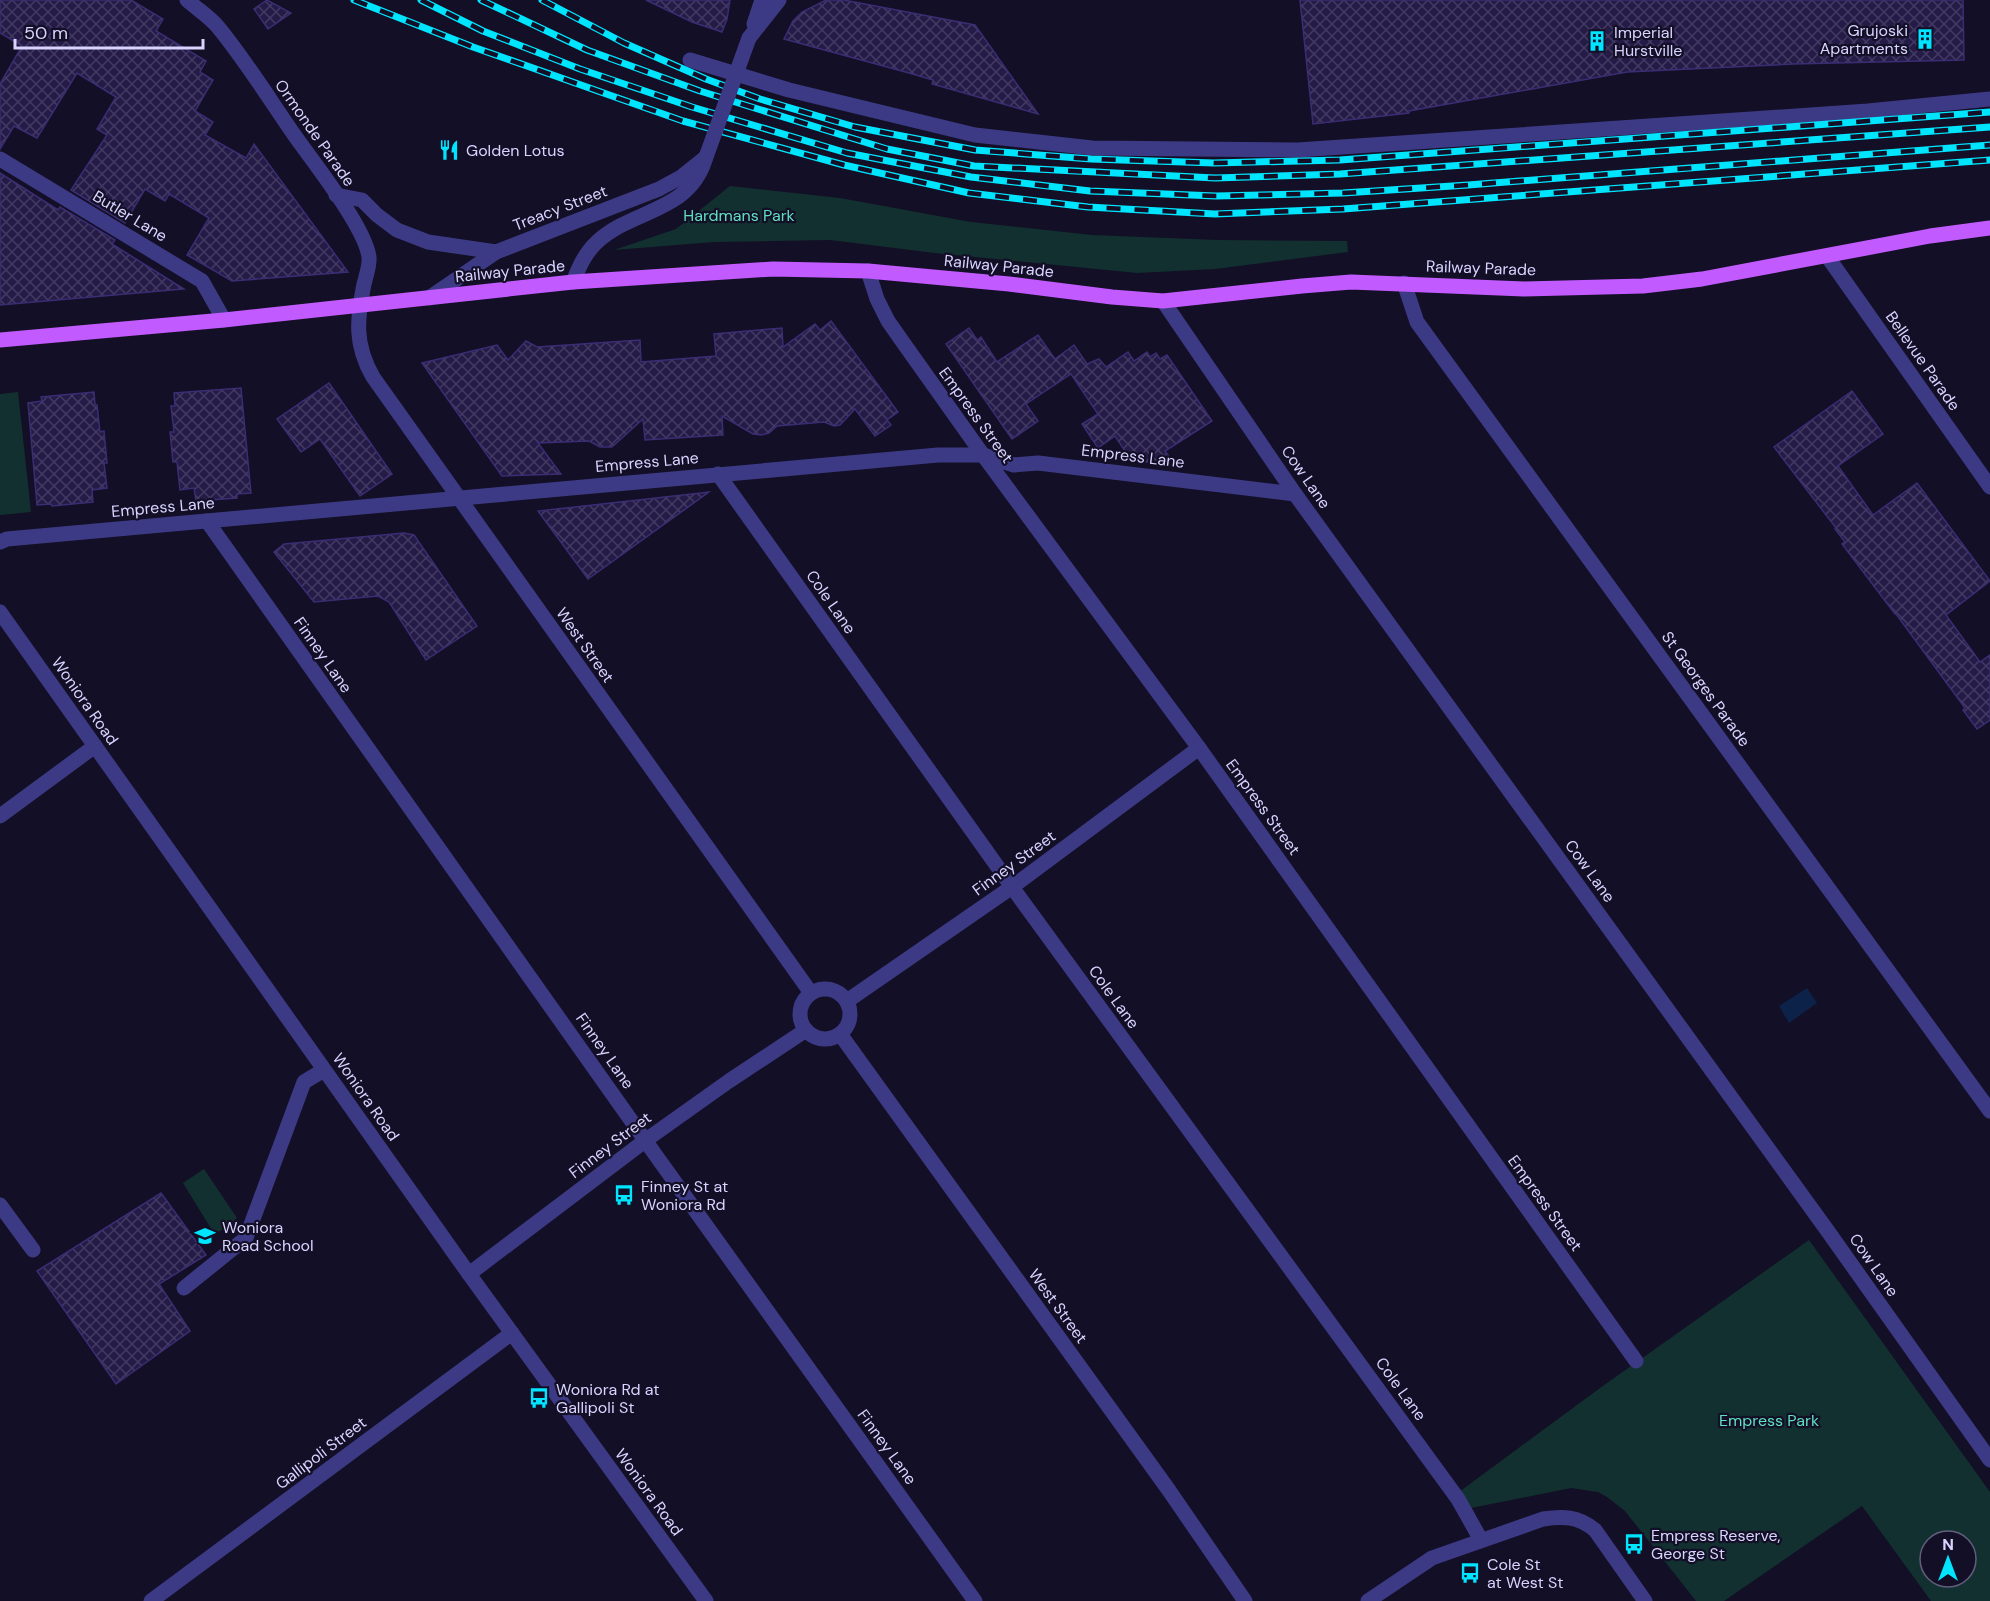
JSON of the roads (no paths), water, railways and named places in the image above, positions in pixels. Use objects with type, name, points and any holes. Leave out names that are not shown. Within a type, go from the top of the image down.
[{"type":"main road","name":"Railway Parade","points":[[0,340],[224,320],[573,282],[773,269],[868,271],[1163,301],[1351,282],[1524,289],[1643,286],[1702,279],[1930,236],[1990,228]]},
{"type":"street","name":"Ormonde Parade","points":[[187,0],[217,25],[356,227],[369,260],[360,306]]},
{"type":"street","points":[[573,282],[587,253],[598,241],[614,229],[683,195],[693,184],[701,172],[762,0]]},
{"type":"street","points":[[749,38],[779,0]]},
{"type":"street","points":[[690,60],[789,90],[975,135],[1092,148],[1298,150],[1856,111],[1990,99]]},
{"type":"street","name":"Treacy Street","points":[[429,298],[496,252],[659,189],[681,177],[706,157]]},
{"type":"street","name":"Butler Lane","points":[[0,159],[202,281],[224,320]]},
{"type":"street","points":[[336,195],[362,200],[397,230],[428,242],[496,252]]},
{"type":"street","name":"Bellevue Parade","points":[[1827,256],[1990,487]]},
{"type":"street","name":"Empress Street","points":[[868,271],[877,299],[888,321],[983,455],[1199,748],[1636,1361]]},
{"type":"street","name":"St Georges Parade","points":[[1404,283],[1417,322],[1990,1111]]},
{"type":"street","name":"Cow Lane","points":[[1163,301],[1295,494],[1827,1230],[1990,1460]]},
{"type":"street","name":"West Street","points":[[360,306],[358,330],[364,362],[385,396],[811,993]]},
{"type":"street","name":"Empress Lane","points":[[0,542],[938,455],[983,455],[1014,465],[1038,463],[1295,494]]},
{"type":"street","name":"Cole Lane","points":[[718,474],[1012,887],[1458,1499],[1481,1540]]},
{"type":"street","name":"Finney Lane","points":[[207,521],[975,1601]]},
{"type":"street","name":"Woniora Road","points":[[0,612],[469,1274],[706,1601]]},
{"type":"street","points":[[0,816],[95,746]]},
{"type":"street","name":"Finney Street","points":[[847,1001],[1012,887],[1199,748]]},
{"type":"street","points":[[819,989],[830,989],[838,992],[847,1001],[850,1018],[840,1034],[832,1038],[822,1038],[806,1030],[800,1014],[801,1005],[811,993],[819,989]]},
{"type":"street","name":"Finney Street","points":[[469,1274],[646,1140],[806,1030]]},
{"type":"street","name":"West Street","points":[[840,1034],[1168,1489],[1245,1601]]},
{"type":"street","points":[[184,1288],[246,1238],[304,1082],[324,1070]]},
{"type":"street","points":[[0,1205],[33,1250]]},
{"type":"street","name":"Gallipoli Street","points":[[160,1598],[512,1333]]},
{"type":"street","points":[[1368,1601],[1432,1558],[1543,1520],[1562,1517],[1587,1523],[1595,1530],[1645,1601]]},
{"type":"water","points":[[1807,988],[1817,1003],[1789,1023],[1779,1006]]},
{"type":"railway","points":[[354,0],[473,47],[683,121],[844,165],[969,193],[1088,207],[1215,214],[1343,209],[1990,160]]},
{"type":"railway","points":[[421,0],[483,31],[580,69],[692,107],[847,153],[971,177],[1090,191],[1216,196],[1343,193],[1990,145]]},
{"type":"railway","points":[[481,0],[587,50],[700,91],[887,149],[974,166],[1215,178],[1340,174],[1990,127]]},
{"type":"railway","points":[[542,0],[624,43],[706,79],[760,99],[855,127],[975,150],[1091,159],[1214,163],[1340,160],[1990,112]]},
{"type":"place","name":"Grujoski Apartments","points":[[1925,39]]},
{"type":"place","name":"Imperial Hurstville","points":[[1597,41]]},
{"type":"place","name":"Golden Lotus","points":[[449,150]]},
{"type":"place","name":"Finney St at Woniora Rd","points":[[624,1195]]},
{"type":"place","name":"Woniora Road School","points":[[205,1236]]},
{"type":"place","name":"Woniora Rd at Gallipoli St","points":[[539,1398]]},
{"type":"place","name":"Empress Reserve, George St","points":[[1634,1544]]},
{"type":"place","name":"Cole St at West St","points":[[1470,1573]]},
{"type":"park label","name":"Hardmans Park","points":[[739,215]]},
{"type":"park label","name":"Empress Park","points":[[1769,1420]]}]
